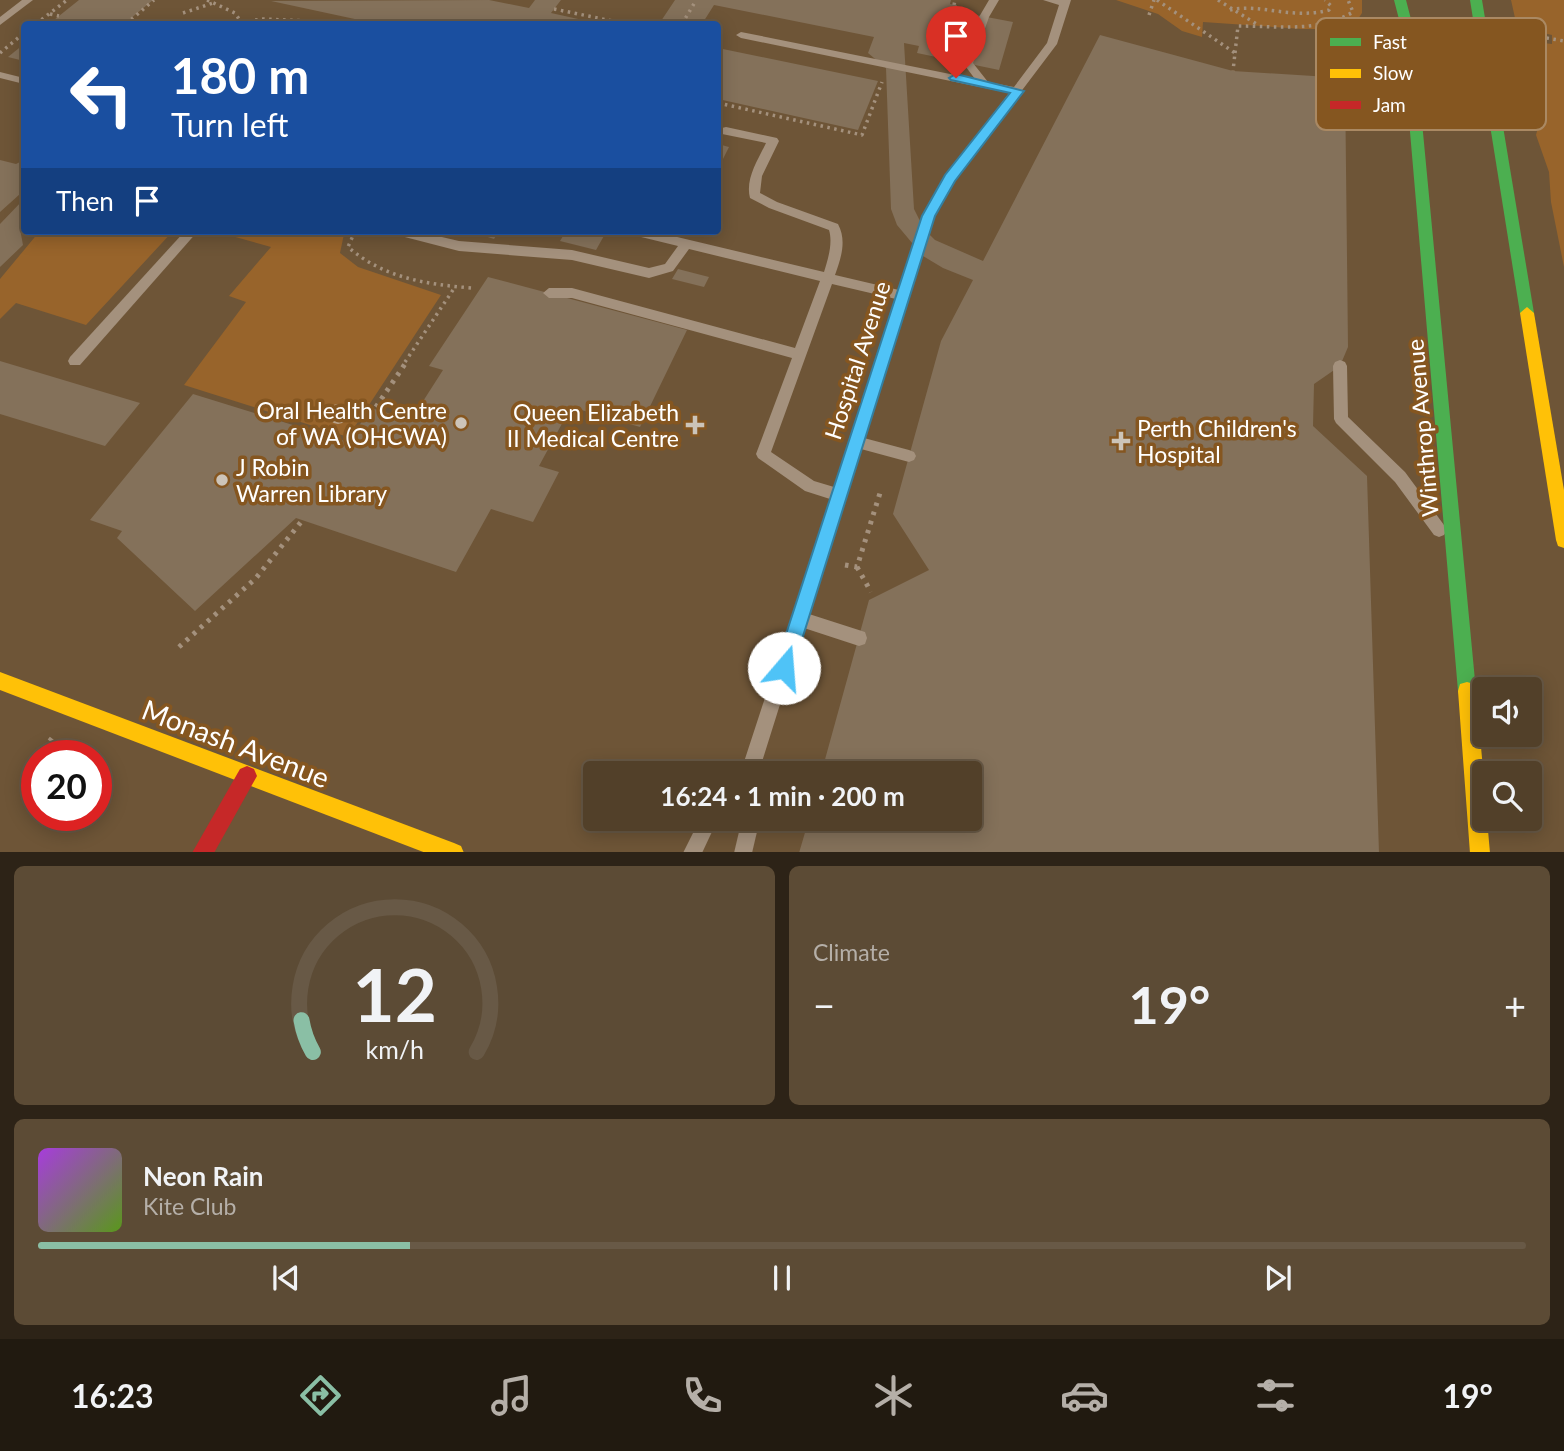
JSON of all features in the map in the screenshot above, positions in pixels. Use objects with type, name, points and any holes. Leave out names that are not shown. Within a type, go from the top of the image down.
[{"type":"main road","name":"Winthrop Avenue","points":[[1399,0],[1404,18]]},
{"type":"main road","points":[[1476,0],[1479,18]]},
{"type":"main road","name":"Winthrop Avenue","points":[[1417,130],[1480,852]]},
{"type":"main road","points":[[1497,130],[1564,540]]},
{"type":"main road","name":"Monash Avenue","points":[[0,681],[454,852]]},
{"type":"main road","points":[[202,852],[247,776]]},
{"type":"lane","points":[[0,22],[28,0]]},
{"type":"lane","points":[[984,83],[968,63],[984,17],[994,0]]},
{"type":"lane","points":[[1048,0],[1066,2]]},
{"type":"lane","name":"Hospital Avenue","points":[[752,761],[929,216],[950,178],[1052,44],[1066,2]]},
{"type":"lane","points":[[741,35],[1018,91]]},
{"type":"lane","points":[[0,75],[21,80]]},
{"type":"lane","points":[[726,131],[773,141],[756,176],[754,195],[766,204],[819,217],[834,227],[837,236],[835,258],[763,454],[810,486],[839,495]]},
{"type":"lane","points":[[75,360],[188,235]]},
{"type":"lane","points":[[414,235],[459,246],[572,255],[649,273],[669,268],[686,244]]},
{"type":"lane","points":[[649,235],[903,296]]},
{"type":"lane","points":[[549,293],[572,293],[798,354]]},
{"type":"lane","points":[[1340,366],[1341,419],[1400,477],[1456,555]]},
{"type":"lane","points":[[856,442],[909,456]]},
{"type":"lane","points":[[800,619],[859,638]]},
{"type":"lane","points":[[692,852],[703,831]]},
{"type":"lane","points":[[743,852],[748,831]]},
{"type":"path","points":[[40,21],[67,0]]},
{"type":"path","points":[[130,21],[155,0]]},
{"type":"path","points":[[207,0],[235,13],[240,21]]},
{"type":"path","points":[[1149,15],[1155,0],[1235,53]]},
{"type":"path","points":[[1218,0],[1230,10],[1260,26]]},
{"type":"path","points":[[1242,0],[1242,6]]},
{"type":"path","points":[[1230,10],[1242,6],[1274,13],[1321,13],[1329,10],[1331,6],[1325,0]]},
{"type":"path","points":[[1346,18],[1353,12],[1348,0]]},
{"type":"path","points":[[684,21],[695,2]]},
{"type":"path","points":[[183,13],[213,3]]},
{"type":"path","points":[[554,9],[612,21]]},
{"type":"path","points":[[49,14],[59,16]]},
{"type":"path","points":[[252,21],[310,21]]},
{"type":"path","points":[[1233,71],[1238,26],[1316,26]]},
{"type":"path","points":[[0,53],[21,36]]},
{"type":"path","points":[[1546,38],[1564,41]]},
{"type":"path","points":[[721,104],[862,135],[883,78]]},
{"type":"path","points":[[353,235],[348,247],[359,258],[408,279],[471,288]]},
{"type":"path","points":[[376,407],[455,287]]},
{"type":"path","points":[[871,592],[857,567],[880,493]]},
{"type":"path","points":[[179,647],[256,578],[301,522]]},
{"type":"path","points":[[845,565],[857,567]]},
{"type":"path","points":[[50,740],[59,729]]},
{"type":"shaded area","points":[[1116,0],[1362,0],[1362,13],[1359,18],[1316,18],[1316,29],[1203,22],[1202,37],[1182,31],[1158,14]]},
{"type":"shaded area","points":[[1511,0],[1564,0],[1564,267],[1551,202],[1549,172],[1536,135],[1537,130],[1546,130],[1546,43],[1552,44],[1552,35],[1546,34],[1546,18],[1515,18]]},
{"type":"shaded area","points":[[37,235],[169,235],[86,325],[16,303],[0,319],[0,279]]},
{"type":"shaded area","points":[[228,235],[344,235],[340,253],[358,267],[441,295],[348,437],[184,385],[246,302],[229,296],[271,247]]},
{"type":"building","points":[[79,0],[153,0],[128,21],[53,21]]},
{"type":"building","points":[[489,0],[529,8],[535,0],[561,0],[551,13],[587,21],[364,21],[271,1]]},
{"type":"building","name":"Perth Children's Hospital","points":[[675,0],[951,0],[950,4],[957,5],[955,11],[1013,22],[999,70],[917,53],[919,46],[904,43],[914,209],[924,229],[935,240],[983,261],[1100,35],[1233,71],[1316,76],[1316,130],[1346,130],[1348,347],[1340,366],[1314,384],[1313,426],[1367,476],[1379,852],[799,852],[805,831],[982,831],[982,761],[825,761],[869,600],[929,570],[893,514],[941,341],[973,280],[943,268],[923,256],[897,225],[891,209],[886,68],[868,53],[874,37],[714,5],[704,21],[661,21]]},
{"type":"building","points":[[21,46],[21,60],[8,57]]},
{"type":"building","points":[[721,49],[878,81],[858,130],[721,100]]},
{"type":"building","points":[[721,145],[729,147],[721,163]]},
{"type":"building","points":[[0,160],[16,164],[21,162],[21,194],[0,212]]},
{"type":"building","points":[[21,202],[20,229],[23,245],[0,267],[0,224]]},
{"type":"building","points":[[564,235],[604,235],[596,250],[560,241]]},
{"type":"building","points":[[678,269],[709,277],[704,287],[672,279]]},
{"type":"building","name":"Oral Health Centre of WA (OHCWA)","points":[[488,277],[687,330],[640,427],[571,407],[539,466],[559,472],[533,522],[491,509],[456,572],[296,518],[195,611],[117,538],[122,531],[90,520],[193,394],[348,442],[371,408],[411,420],[443,370],[429,366]]},
{"type":"building","points":[[0,361],[140,403],[105,446],[0,414]]},
{"type":"traffic: fast","points":[[1400,0],[1405,18]]},
{"type":"traffic: fast","points":[[1476,0],[1479,18]]},
{"type":"traffic: fast","points":[[1416,130],[1467,691]]},
{"type":"traffic: fast","points":[[1497,130],[1527,313]]},
{"type":"traffic: slow","points":[[1527,313],[1564,540]]},
{"type":"traffic: slow","points":[[0,681],[451,852]]},
{"type":"traffic: slow","points":[[1467,691],[1480,852]]},
{"type":"traffic: jam","points":[[203,852],[247,776]]},
{"type":"place","name":"Oral Health Centre of WA (OHCWA)","points":[[461,423]]},
{"type":"place","name":"Queen Elizabeth II Medical Centre","points":[[695,425]]},
{"type":"place","name":"Perth Children's Hospital","points":[[1121,441]]},
{"type":"place","name":"J Robin Warren Library","points":[[222,480]]},
{"type":"route","points":[[784,668],[929,216],[950,178],[1018,91],[956,78]]}]
